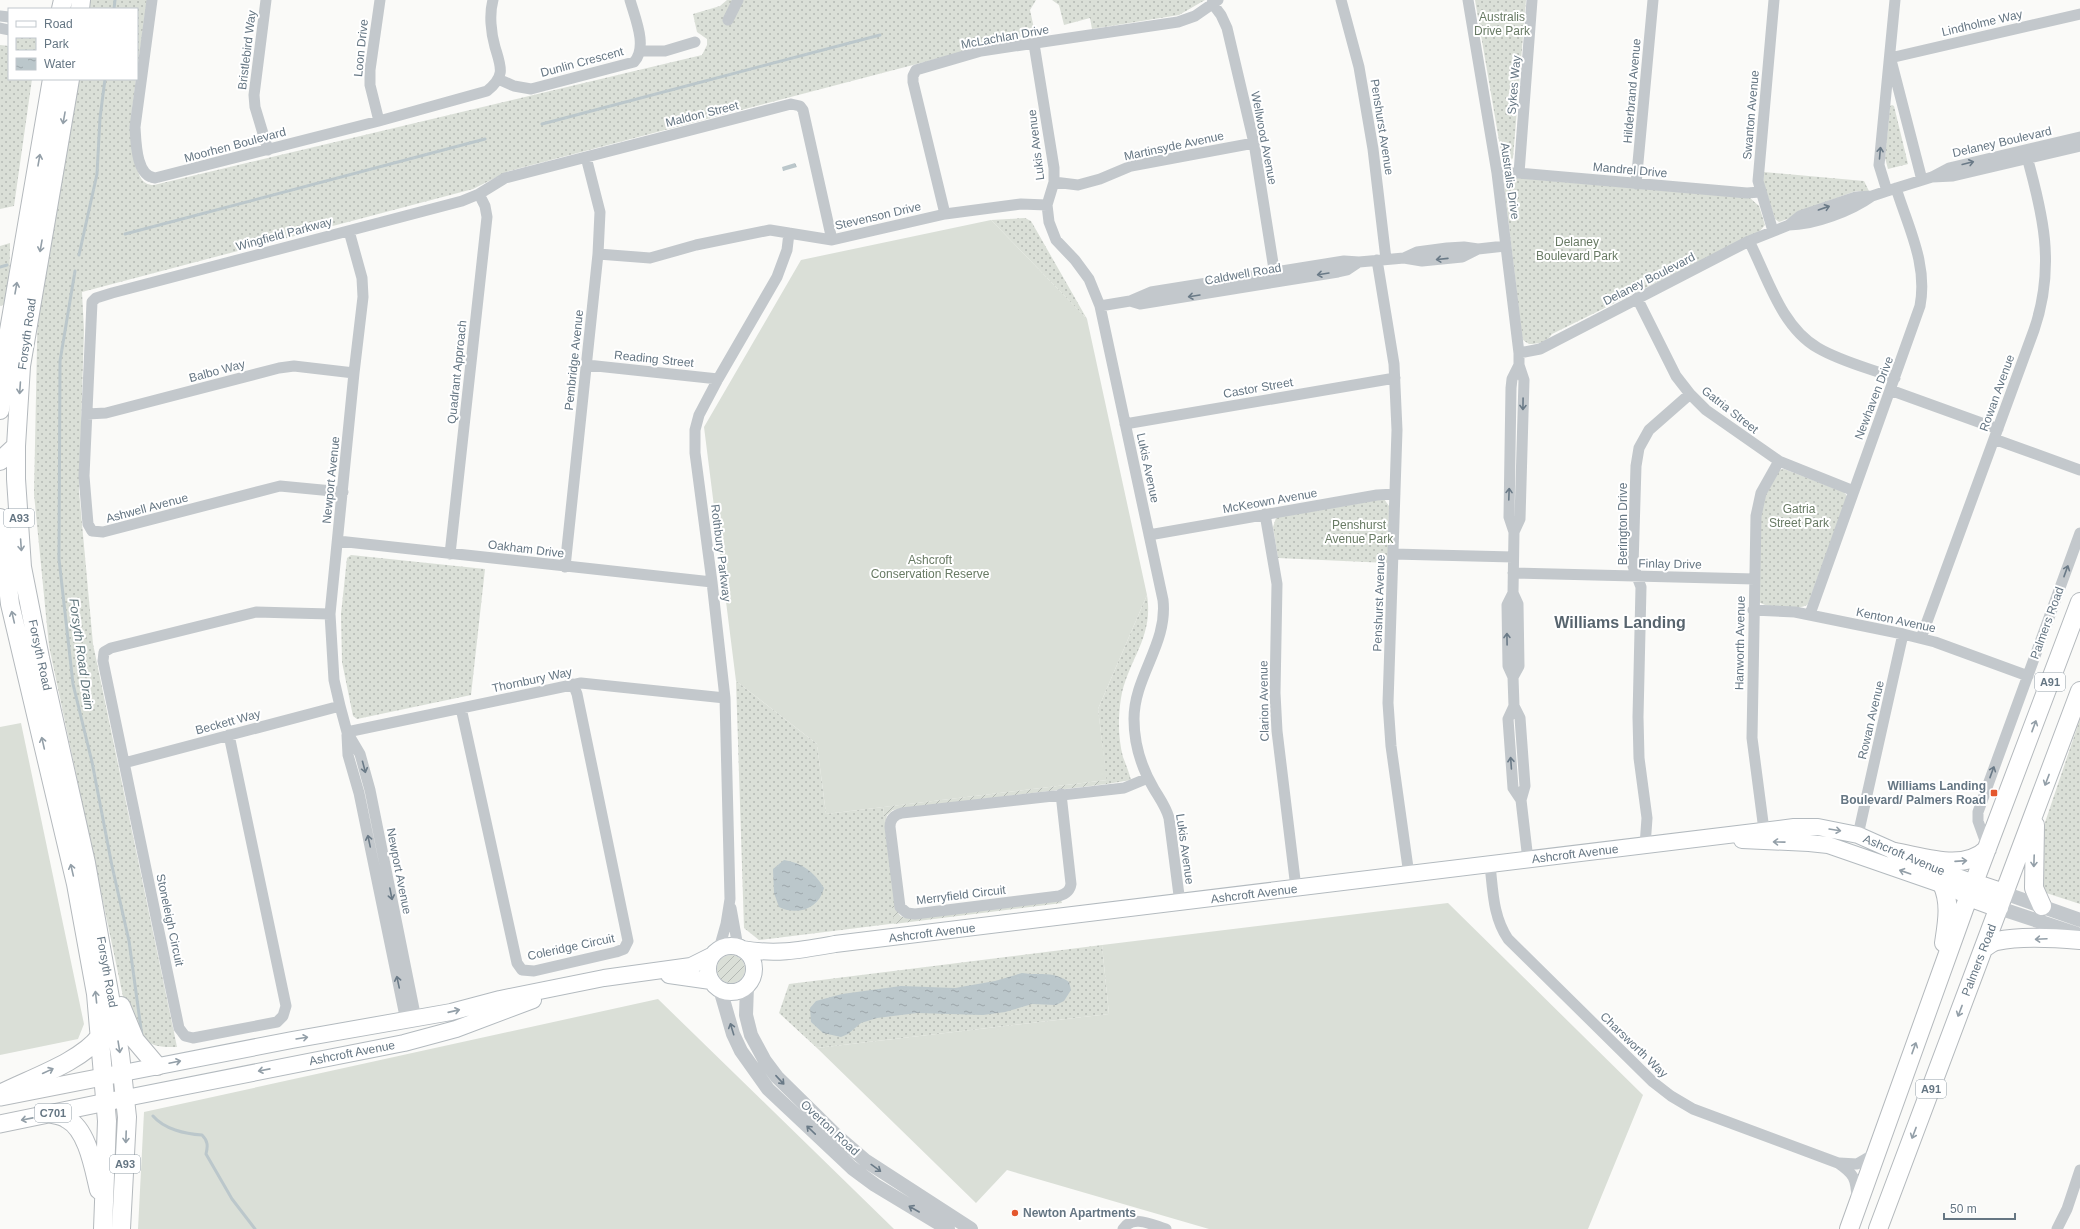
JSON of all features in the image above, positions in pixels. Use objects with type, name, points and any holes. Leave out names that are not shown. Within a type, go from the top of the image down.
[{"type":"highway","name":"Forsyth Road","points":[[0,410],[2,373],[52,80]]},
{"type":"highway","name":"Forsyth Road","points":[[70,80],[26,329],[21,366],[16,446],[22,567],[40,658],[86,863],[123,1073],[126,1098],[125,1157],[121,1229]]},
{"type":"highway","points":[[11,317],[26,329]]},
{"type":"highway","points":[[0,461],[16,446]]},
{"type":"highway","name":"Forsyth Road","points":[[0,518],[10,604],[76,884],[96,994],[107,1121],[104,1222]]},
{"type":"highway","name":"Palmers Road","points":[[1849,1229],[1987,849],[2080,602]]},
{"type":"highway","name":"Palmers Road","points":[[1878,1229],[2080,692]]},
{"type":"highway","points":[[2036,808],[2034,888],[2042,906]]},
{"type":"highway","points":[[1895,852],[1953,862],[1975,859],[1987,849]]},
{"type":"highway","points":[[1937,985],[1947,922],[1946,893],[1942,884]]},
{"type":"highway","points":[[1972,890],[2001,900]]},
{"type":"highway","points":[[1983,949],[1995,941],[2011,939],[2051,938],[2080,940]]},
{"type":"highway","points":[[103,954],[129,1028],[140,1048],[157,1066]]},
{"type":"highway","points":[[0,1096],[75,1057],[88,1049],[100,1036]]},
{"type":"highway","points":[[52,1114],[68,1119],[75,1124],[85,1141],[90,1154],[104,1222]]},
{"type":"main road","name":"Ashcroft Avenue","points":[[740,948],[764,953],[795,951],[857,942],[1713,838],[1764,830],[1818,827],[1858,835],[1972,890]]},
{"type":"main road","name":"Ashcroft Avenue","points":[[1713,838],[1828,845],[1942,884],[1972,890]]},
{"type":"main road","points":[[728,946],[740,948],[752,959],[750,979],[734,992],[715,985],[708,966],[715,953],[728,946]]},
{"type":"main road","name":"Ashcroft Avenue","points":[[750,979],[765,964],[795,951]]},
{"type":"main road","name":"Ashcroft Avenue","points":[[123,1073],[292,1040],[411,1020],[604,978],[691,966],[715,953]]},
{"type":"main road","name":"Ashcroft Avenue","points":[[648,972],[715,985]]},
{"type":"main road","name":"Ashcroft Avenue","points":[[126,1098],[404,1043],[499,1014],[572,985]]},
{"type":"main road","points":[[411,1020],[408,1026],[417,1033],[437,1034]]},
{"type":"main road","name":"C701","points":[[0,1096],[123,1073]]},
{"type":"main road","name":"C701","points":[[0,1124],[126,1098]]},
{"type":"street","name":"Moorhen Boulevard","points":[[152,0],[136,122],[136,146],[144,172],[149,177],[158,178],[379,121],[487,91],[498,79]]},
{"type":"street","name":"Bristlebird Way","points":[[266,0],[254,95],[255,107],[268,150]]},
{"type":"street","name":"Loon Drive","points":[[379,121],[370,85],[370,70],[380,0]]},
{"type":"street","points":[[493,0],[492,27],[495,46],[501,64],[498,79]]},
{"type":"street","name":"Dunlin Crescent","points":[[498,79],[514,86],[531,89],[630,64],[636,59],[640,51],[638,34],[630,0]]},
{"type":"street","points":[[728,20],[738,0]]},
{"type":"street","name":"Penshurst Avenue","points":[[1341,0],[1359,67],[1374,149],[1382,260],[1395,378],[1397,430],[1388,703],[1391,746],[1409,875]]},
{"type":"street","name":"Australis Drive","points":[[1468,0],[1497,173],[1519,353],[1519,365],[1524,380],[1522,488],[1520,519],[1514,532],[1513,593],[1518,604],[1519,620],[1519,666],[1514,677],[1514,706],[1520,718],[1525,786],[1520,800],[1528,860]]},
{"type":"street","name":"Sykes Way","points":[[1519,173],[1532,0]]},
{"type":"street","name":"Hilderbrand Avenue","points":[[1636,184],[1653,0]]},
{"type":"street","name":"Swanton Avenue","points":[[1773,231],[1760,192],[1758,181],[1774,0]]},
{"type":"street","name":"Newhaven Drive","points":[[1810,614],[1917,317],[1923,286],[1921,263],[1892,189],[1879,165],[1895,0]]},
{"type":"street","name":"McLachlan Drive","points":[[945,214],[913,82],[914,73],[919,69],[982,52],[1178,22],[1195,16],[1215,2]]},
{"type":"street","name":"Wellwood Avenue","points":[[1215,2],[1227,28],[1254,143],[1275,277]]},
{"type":"street","name":"Lindholme Way","points":[[1890,58],[2080,14]]},
{"type":"street","points":[[640,51],[665,51],[695,42]]},
{"type":"street","name":"Lukis Avenue","points":[[1034,44],[1054,168],[1054,182],[1047,205],[1048,222],[1056,240],[1075,260],[1089,279],[1100,306],[1164,608],[1163,625],[1159,640],[1140,684],[1135,706],[1135,740],[1140,759],[1148,778],[1166,807],[1169,818],[1180,903]]},
{"type":"street","points":[[1890,58],[1900,96],[1927,178]]},
{"type":"street","points":[[1886,97],[1900,96]]},
{"type":"street","name":"Maldon Street","points":[[480,194],[500,179],[796,104],[803,110],[832,240]]},
{"type":"street","name":"Delaney Boulevard","points":[[2026,154],[2080,137]]},
{"type":"street","name":"Martinsyde Avenue","points":[[1054,182],[1078,185],[1100,179],[1131,166],[1254,143]]},
{"type":"street","name":"Delaney Boulevard","points":[[1519,353],[1540,349],[1749,241],[1789,225],[1803,225],[1859,206],[1872,196],[1927,178],[1949,168],[2080,146]]},
{"type":"street","name":"Rowan Avenue","points":[[1921,638],[2038,318],[2045,285],[2046,260],[2044,228],[2026,154]]},
{"type":"street","name":"Pembridge Avenue","points":[[565,567],[598,254],[600,212],[586,157]]},
{"type":"street","name":"Mandrel Drive","points":[[1497,173],[1519,173],[1747,193],[1760,192]]},
{"type":"street","name":"Wingfield Parkway","points":[[94,299],[462,201],[480,194]]},
{"type":"street","name":"Quadrant Approach","points":[[450,554],[487,217],[485,206],[480,194]]},
{"type":"street","name":"Stevenson Drive","points":[[598,254],[650,258],[751,233],[770,230],[832,240],[945,214],[1021,204],[1047,205]]},
{"type":"street","name":"Newport Avenue","points":[[349,230],[362,278],[363,297],[330,614],[334,680],[347,732],[360,754],[364,792],[411,1020]]},
{"type":"street","name":"Rothbury Parkway","points":[[740,948],[730,899],[725,698],[695,453],[695,430],[700,415],[718,379],[777,277],[787,250],[789,233]]},
{"type":"street","points":[[1749,241],[1783,311],[1797,331],[1816,347],[1839,359],[1895,378]]},
{"type":"street","name":"Caldwell Road","points":[[1100,306],[1130,300],[1151,292],[1275,277],[1344,261],[1359,262],[1404,258],[1422,261],[1468,255],[1478,249],[1505,246]]},
{"type":"street","name":"Gatria Street","points":[[1637,298],[1676,376],[1690,394],[1716,418],[1779,461],[1854,491]]},
{"type":"street","name":"Ashwell Avenue","points":[[94,299],[90,312],[84,476],[88,524],[90,528],[96,532],[103,532],[280,486],[343,492]]},
{"type":"street","name":"Reading Street","points":[[587,365],[718,379]]},
{"type":"street","name":"Balbo Way","points":[[87,414],[106,413],[279,368],[294,366],[354,373]]},
{"type":"street","name":"Castor Street","points":[[1126,424],[1395,378]]},
{"type":"street","points":[[1890,390],[2080,470]]},
{"type":"street","name":"Berington Drive","points":[[1651,845],[1638,740],[1642,587],[1633,566],[1636,466],[1639,448],[1646,435],[1655,424],[1690,394]]},
{"type":"street","name":"Hanworth Avenue","points":[[1764,830],[1752,738],[1754,579],[1757,507],[1761,493],[1779,461]]},
{"type":"street","name":"McKeown Avenue","points":[[1149,535],[1265,514],[1395,494]]},
{"type":"street","name":"Clarion Avenue","points":[[1265,514],[1277,584],[1275,693],[1277,731],[1296,888]]},
{"type":"street","name":"Palmers Road","points":[[1987,849],[1978,821],[1978,812],[2080,533]]},
{"type":"street","name":"Oakham Drive","points":[[338,542],[712,582]]},
{"type":"street","points":[[1393,554],[1513,557]]},
{"type":"street","name":"Finlay Drive","points":[[1513,573],[1754,579]]},
{"type":"street","name":"Kenton Avenue","points":[[1753,610],[1810,614],[1921,638],[2028,676]]},
{"type":"street","name":"Stoneleigh Circuit","points":[[229,735],[286,1006],[283,1016],[277,1022],[193,1038],[185,1036],[182,1032],[103,661],[104,652],[256,612],[330,614]]},
{"type":"street","name":"Rowan Avenue","points":[[1858,835],[1903,634]]},
{"type":"street","name":"Thornbury Way","points":[[347,732],[573,684],[588,683],[725,698]]},
{"type":"street","name":"Coleridge Circuit","points":[[462,708],[517,963],[522,970],[534,971],[616,952],[624,948],[628,941],[580,709],[573,684]]},
{"type":"street","name":"Beckett Way","points":[[124,763],[340,706]]},
{"type":"street","name":"Merryfield Circuit","points":[[1061,794],[1071,884],[1070,890],[1065,894],[915,914],[907,913],[900,907],[890,827],[891,821],[895,815],[1061,794],[1124,788],[1148,778]]},
{"type":"street","name":"Charsworth Way","points":[[1490,865],[1497,919],[1508,939],[1658,1086],[1693,1109],[1838,1163],[1848,1170],[1855,1179],[1857,1207]]},
{"type":"street","name":"Rothbury Parkway","points":[[715,953],[726,924],[730,899]]},
{"type":"street","points":[[2001,900],[2042,906],[2080,920]]},
{"type":"street","points":[[2001,900],[2080,936]]},
{"type":"street","name":"Overton Road","points":[[750,979],[746,1015],[751,1035],[761,1055],[777,1077],[837,1136],[866,1162],[970,1229]]},
{"type":"street","name":"Overton Road","points":[[715,985],[733,1034],[741,1051],[768,1088],[852,1168],[885,1192],[948,1229]]},
{"type":"street","name":"Charsworth Way","points":[[1838,1163],[1857,1164],[1877,1152]]},
{"type":"street","points":[[2057,1229],[2067,1209],[2080,1170]]},
{"type":"street","points":[[2050,1229],[2071,1195]]},
{"type":"street","points":[[1122,1229],[1128,1222],[1135,1220],[1166,1229]]},
{"type":"green space","points":[[86,0],[147,0],[138,65],[138,8],[85,8]]},
{"type":"green space","points":[[727,0],[1036,0],[1030,10],[1035,33],[509,171],[473,189],[82,292],[84,330],[79,491],[93,644],[177,1047],[159,1046],[148,1042],[128,1020],[49,646],[34,494],[38,296],[75,80],[136,80],[131,122],[133,152],[141,179],[150,185],[154,185],[702,55],[707,45],[707,39],[697,32],[693,14],[720,6]]},
{"type":"green space","points":[[1052,0],[1205,0],[1179,15],[1092,29],[1090,18],[1064,25],[1059,5]]},
{"type":"green space","name":"Australis Drive Park","points":[[1475,0],[1526,0],[1513,158],[1509,162],[1505,162],[1502,158]]},
{"type":"green space","points":[[0,45],[8,46],[8,80],[32,80],[14,206],[0,209]]},
{"type":"green space","points":[[1890,106],[1894,106],[1908,164],[1888,169],[1885,158]]},
{"type":"green space","points":[[1764,172],[1864,181],[1870,193],[1856,191],[1803,210],[1793,217],[1779,222],[1775,219],[1763,182]]},
{"type":"green space","name":"Delaney Boulevard Park","points":[[1508,177],[1750,198],[1759,206],[1765,225],[1759,232],[1552,334],[1545,341],[1529,344],[1523,340],[1522,336],[1504,184]]},
{"type":"green space","points":[[1025,218],[1031,221],[1087,319],[991,220]]},
{"type":"green space","name":"Ashcroft Conservation Reserve","points":[[991,220],[1087,319],[1147,595],[1098,709],[1107,780],[826,814],[817,744],[736,681],[704,427],[801,260]]},
{"type":"green space","points":[[10,243],[9,303],[0,306],[0,246]]},
{"type":"green space","name":"Gatria Street Park","points":[[1784,469],[1844,492],[1847,497],[1808,604],[1792,608],[1769,606],[1759,602],[1760,520],[1765,494],[1778,470]]},
{"type":"green space","name":"Penshurst Avenue Park","points":[[1384,499],[1389,506],[1388,563],[1278,558],[1273,527],[1276,518]]},
{"type":"green space","points":[[351,555],[485,569],[471,695],[357,719],[353,716],[342,662],[341,614],[347,558]]},
{"type":"green space","points":[[1147,595],[1147,624],[1144,636],[1124,684],[1119,713],[1121,750],[1131,780],[1107,784],[1098,709]]},
{"type":"green space","points":[[736,681],[817,744],[826,814],[883,807],[898,923],[759,940],[744,928]]},
{"type":"green space","points":[[2080,719],[2080,904],[2040,891],[2036,849]]},
{"type":"green space","points":[[21,723],[84,1024],[78,1039],[0,1055],[0,727]]},
{"type":"green space","points":[[1107,780],[1107,784],[893,810],[887,815],[885,824],[883,807]]},
{"type":"green space","points":[[1061,900],[1062,903],[894,924],[892,906],[896,905],[899,914],[908,918]]},
{"type":"green space","points":[[1448,903],[1643,1095],[1588,1229],[1209,1229],[1007,1170],[976,1203],[817,1048],[1109,1014],[1102,945]]},
{"type":"green space","points":[[1102,945],[1109,1014],[817,1048],[779,1013],[789,984]]},
{"type":"green space","points":[[731,955],[737,956],[741,959],[744,963],[744,975],[741,979],[737,982],[731,983],[725,982],[721,979],[718,975],[717,969],[718,963],[721,959],[725,956]]},
{"type":"green space","points":[[658,999],[894,1229],[138,1229],[144,1112]]},
{"type":"water","points":[[795,163],[797,167],[783,171],[782,167]]},
{"type":"water","points":[[784,860],[797,863],[807,869],[816,877],[824,888],[817,901],[812,906],[806,909],[793,911],[779,907],[774,893],[773,869]]},
{"type":"water","points":[[1022,973],[1046,974],[1063,978],[1069,982],[1071,990],[1064,1001],[1056,1005],[1032,1004],[1005,1012],[983,1015],[917,1013],[877,1018],[861,1023],[848,1034],[841,1037],[823,1033],[811,1022],[810,1008],[816,1001],[842,994],[901,986],[955,988],[995,981]]},
{"type":"waterway","name":"Forsyth Road Drain","points":[[114,8],[115,0]]},
{"type":"waterway","points":[[542,124],[880,35]]},
{"type":"waterway","name":"Forsyth Road Drain","points":[[79,255],[97,174],[100,118],[105,80]]},
{"type":"waterway","points":[[125,234],[485,139]]},
{"type":"waterway","points":[[0,267],[7,265]]},
{"type":"waterway","name":"Forsyth Road Drain","points":[[75,271],[60,361],[59,559],[73,684],[92,762],[112,866],[129,941],[142,1036]]},
{"type":"waterway","name":"Forsyth Road Drain","points":[[153,1116],[158,1121],[175,1130],[202,1135],[207,1144],[206,1154],[232,1199],[255,1229]]},
{"type":"place","name":"Williams Landing Boulevard/ Palmers Road","points":[[1994,793]]},
{"type":"place","name":"Newton Apartments","points":[[1015,1213]]},
{"type":"district","name":"Williams Landing","points":[[1620,622]]}]
